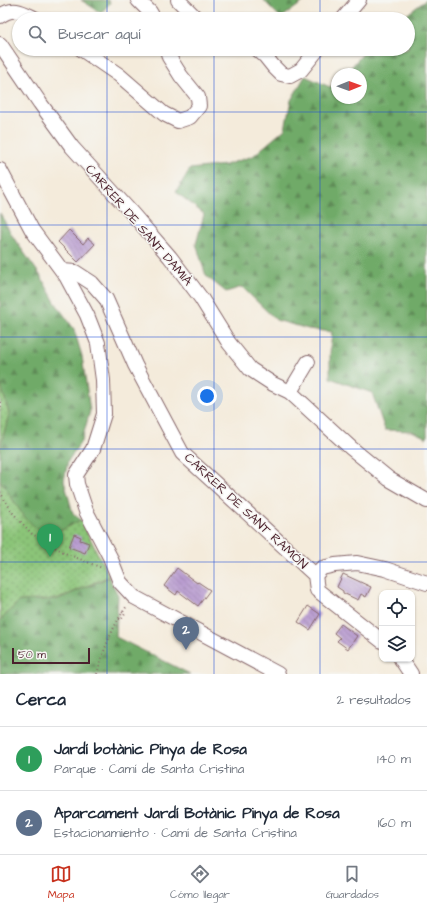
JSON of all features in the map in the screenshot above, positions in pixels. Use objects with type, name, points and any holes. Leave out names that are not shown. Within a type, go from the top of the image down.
[{"type":"street","points":[[138,0],[150,12]]},
{"type":"street","points":[[178,0],[190,12]]},
{"type":"street","points":[[349,12],[359,0]]},
{"type":"street","points":[[0,16],[7,11],[21,12]]},
{"type":"street","name":"CARRER DE SANT DAMIÀ","points":[[0,44],[72,147],[170,257],[201,298],[229,343],[250,369],[273,384],[290,392],[351,448],[389,479],[427,501]]},
{"type":"street","points":[[91,56],[119,75],[164,114],[178,120],[190,117],[199,106],[198,97],[181,76],[169,56]]},
{"type":"street","points":[[265,56],[281,74],[290,76],[301,70],[312,56]]},
{"type":"street","points":[[0,170],[32,230],[63,271],[87,315],[98,343],[103,380],[104,414],[93,449],[76,475],[77,484],[86,511],[110,557],[120,582],[134,597],[278,674]]},
{"type":"street","name":"CARRER DE SANT RAMÓN","points":[[63,271],[75,272],[92,282],[106,299],[135,365],[182,453],[315,575],[317,590],[379,638]]},
{"type":"street","points":[[290,392],[308,362]]},
{"type":"street","points":[[315,575],[322,568],[357,563],[385,569],[427,582]]},
{"type":"street","points":[[403,662],[411,674]]},
{"type":"path","points":[[0,402],[0,411]]},
{"type":"path","points":[[0,492],[13,513],[32,534],[65,553],[117,575]]},
{"type":"path","points":[[97,674],[110,635],[122,612],[134,597]]},
{"type":"green space","points":[[81,0],[108,0],[110,3],[102,12],[99,12]]},
{"type":"green space","points":[[263,0],[306,0],[289,12],[275,12]]},
{"type":"green space","points":[[427,0],[427,438],[412,431],[385,430],[372,393],[330,378],[332,332],[308,329],[276,320],[242,287],[226,292],[206,276],[196,244],[204,214],[176,192],[190,169],[225,165],[253,156],[285,129],[291,100],[305,76],[331,86],[331,104],[367,104],[367,68],[350,68],[361,56],[415,56],[415,12],[410,12]]},
{"type":"green space","points":[[0,213],[13,237],[40,275],[55,302],[74,329],[82,356],[90,411],[82,440],[68,461],[64,481],[73,513],[81,520],[47,538],[24,518],[0,480],[0,451],[9,414],[0,382]]},
{"type":"green space","points":[[0,382],[9,414],[0,451]]},
{"type":"green space","points":[[0,480],[24,517],[47,538],[81,520],[109,576],[58,599],[19,601],[0,621]]},
{"type":"green space","points":[[109,577],[118,595],[116,637],[190,674],[0,674],[0,621],[19,601],[58,599]]},
{"type":"building","points":[[69,230],[83,244],[88,238],[95,244],[78,262],[58,242]]},
{"type":"building","points":[[74,534],[81,537],[80,540],[89,543],[85,553],[69,547]]},
{"type":"building","points":[[177,568],[197,583],[198,582],[210,590],[198,606],[178,591],[176,595],[164,586]]},
{"type":"building","points":[[343,574],[371,587],[366,597],[361,594],[358,600],[343,593],[343,591],[337,587]]},
{"type":"building","points":[[308,606],[320,614],[310,630],[298,622]]},
{"type":"building","points":[[341,624],[357,636],[348,649],[337,641],[340,638],[334,633]]},
{"type":"place","name":"Jardí botànic Pinya de Rosa","points":[[50,557]]},
{"type":"place","name":"Aparcament Jardí Botànic Pinya de Rosa","points":[[186,650]]}]
